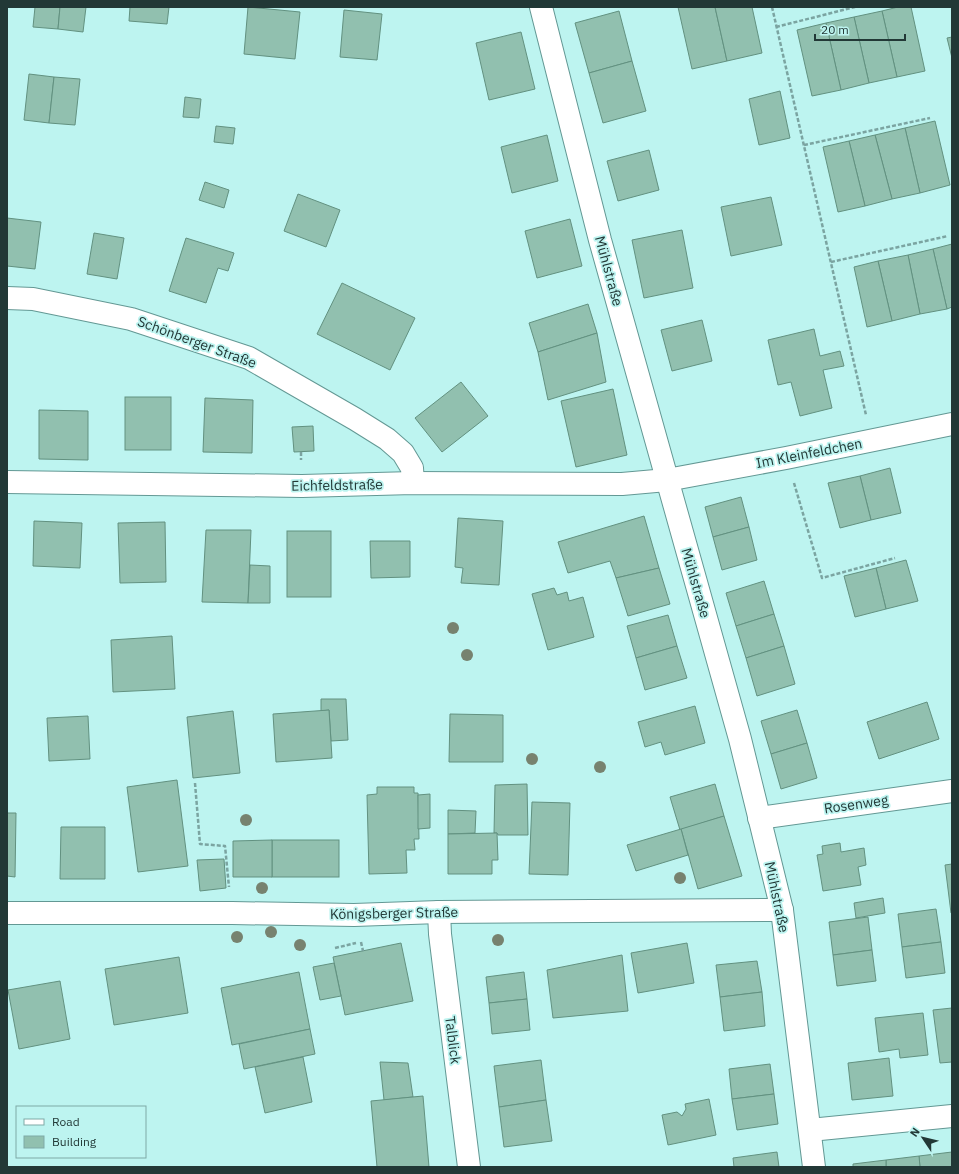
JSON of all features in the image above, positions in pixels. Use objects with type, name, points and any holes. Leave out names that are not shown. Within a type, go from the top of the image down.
[{"type":"street","name":"Mühlstraße","points":[[541,7],[600,240],[738,732],[782,910],[814,1167]]},
{"type":"street","name":"Schönberger Straße","points":[[7,298],[33,299],[131,319],[249,358],[387,439],[403,453],[412,468],[413,483]]},
{"type":"street","name":"Im Kleinfeldchen","points":[[667,480],[786,458],[952,424]]},
{"type":"street","name":"Eichfeldstraße","points":[[7,482],[302,486],[413,483],[622,484],[667,480]]},
{"type":"street","name":"Rosenweg","points":[[760,818],[952,791]]},
{"type":"street","name":"Königsberger Straße","points":[[7,913],[354,914],[439,912],[782,910]]},
{"type":"street","name":"Talblick","points":[[439,912],[440,934],[468,1167]]},
{"type":"street","points":[[810,1130],[952,1116]]},
{"type":"path","points":[[772,7],[872,441]]},
{"type":"path","points":[[776,27],[855,7]]},
{"type":"path","points":[[804,145],[930,118]]},
{"type":"path","points":[[831,262],[948,236]]},
{"type":"path","points":[[786,458],[822,578],[895,558]]},
{"type":"path","points":[[195,783],[200,844],[225,846],[230,890]]},
{"type":"path","points":[[335,948],[361,942],[363,951]]},
{"type":"building","points":[[35,7],[60,7],[58,29],[33,27]]},
{"type":"building","points":[[60,7],[86,7],[83,32],[58,29]]},
{"type":"building","points":[[130,7],[169,7],[167,24],[129,21]]},
{"type":"building","points":[[248,7],[300,12],[295,59],[244,54]]},
{"type":"building","points":[[678,7],[715,7],[727,61],[692,69]]},
{"type":"building","points":[[715,7],[752,7],[762,53],[727,61]]},
{"type":"building","points":[[898,7],[911,7],[925,71],[897,77],[882,11]]},
{"type":"building","points":[[344,10],[382,14],[377,60],[340,57]]},
{"type":"building","points":[[619,11],[632,61],[589,73],[575,23]]},
{"type":"building","points":[[882,11],[897,77],[869,83],[854,17]]},
{"type":"building","points":[[854,17],[869,83],[841,90],[826,23]]},
{"type":"building","points":[[826,23],[841,90],[812,96],[797,30]]},
{"type":"building","points":[[521,32],[535,89],[489,100],[476,43]]},
{"type":"building","points":[[952,37],[952,58],[947,38]]},
{"type":"building","points":[[632,61],[646,111],[603,123],[589,73]]},
{"type":"building","points":[[29,74],[54,77],[49,123],[24,120]]},
{"type":"building","points":[[54,77],[80,79],[75,125],[49,123]]},
{"type":"building","points":[[780,91],[790,138],[759,145],[749,99]]},
{"type":"building","points":[[185,97],[201,99],[199,118],[183,117]]},
{"type":"building","points":[[935,121],[950,185],[920,193],[905,128]]},
{"type":"building","points":[[216,126],[235,128],[233,144],[214,142]]},
{"type":"building","points":[[905,128],[920,193],[892,199],[875,135]]},
{"type":"building","points":[[547,135],[558,181],[512,193],[501,147]]},
{"type":"building","points":[[875,135],[892,199],[865,206],[849,141]]},
{"type":"building","points":[[849,141],[865,206],[838,212],[823,147]]},
{"type":"building","points":[[649,150],[659,190],[618,201],[607,161]]},
{"type":"building","points":[[205,182],[229,190],[224,208],[199,200]]},
{"type":"building","points":[[298,194],[340,210],[326,247],[284,231]]},
{"type":"building","points":[[771,197],[782,245],[731,256],[721,207]]},
{"type":"building","points":[[7,218],[41,222],[35,269],[7,266]]},
{"type":"building","points":[[570,219],[582,266],[537,278],[525,231]]},
{"type":"building","points":[[682,230],[693,288],[644,298],[632,240]]},
{"type":"building","points":[[94,233],[124,238],[117,279],[87,274]]},
{"type":"building","points":[[186,238],[234,253],[228,271],[218,268],[206,303],[169,291]]},
{"type":"building","points":[[952,244],[952,307],[947,309],[933,249]]},
{"type":"building","points":[[933,249],[947,309],[920,314],[908,255]]},
{"type":"building","points":[[908,255],[920,314],[892,321],[878,261]]},
{"type":"building","points":[[878,261],[892,321],[867,327],[854,267]]},
{"type":"building","points":[[342,283],[415,318],[390,370],[317,334]]},
{"type":"building","points":[[588,304],[597,333],[538,352],[529,323]]},
{"type":"building","points":[[702,320],[712,361],[672,371],[661,330]]},
{"type":"building","points":[[814,329],[820,356],[840,351],[844,366],[823,370],[832,408],[800,416],[791,382],[778,385],[768,340]]},
{"type":"building","points":[[597,333],[606,382],[548,400],[538,352]]},
{"type":"building","points":[[461,382],[488,416],[442,452],[415,418]]},
{"type":"building","points":[[613,389],[627,455],[576,467],[561,401]]},
{"type":"building","points":[[125,397],[171,397],[171,450],[125,450]]},
{"type":"building","points":[[205,398],[253,400],[252,453],[203,452]]},
{"type":"building","points":[[39,410],[88,411],[88,460],[39,459]]},
{"type":"building","points":[[313,426],[314,451],[294,452],[292,427]]},
{"type":"building","points":[[890,468],[901,513],[871,520],[860,476]]},
{"type":"building","points":[[860,476],[871,520],[840,528],[828,483]]},
{"type":"building","points":[[741,497],[749,527],[713,537],[705,507]]},
{"type":"building","points":[[644,516],[659,568],[616,578],[610,561],[568,573],[558,542]]},
{"type":"building","points":[[458,518],[503,521],[499,585],[461,583],[463,568],[455,567]]},
{"type":"building","points":[[34,521],[82,523],[80,568],[33,566]]},
{"type":"building","points":[[165,522],[166,582],[120,583],[118,523]]},
{"type":"building","points":[[749,527],[757,560],[722,570],[713,537]]},
{"type":"building","points":[[206,530],[251,530],[248,603],[202,602]]},
{"type":"building","points":[[287,531],[331,531],[331,597],[287,597]]},
{"type":"building","points":[[370,541],[410,541],[410,577],[371,578]]},
{"type":"building","points":[[906,560],[918,601],[886,609],[876,568]]},
{"type":"building","points":[[250,565],[270,566],[270,603],[248,603]]},
{"type":"building","points":[[659,568],[670,604],[628,616],[616,578]]},
{"type":"building","points":[[876,568],[886,609],[855,617],[844,576]]},
{"type":"building","points":[[764,581],[774,614],[736,626],[726,593]]},
{"type":"building","points":[[554,588],[557,595],[567,592],[569,601],[583,597],[594,637],[548,650],[532,594]]},
{"type":"building","points":[[774,614],[784,646],[746,658],[736,626]]},
{"type":"building","points":[[668,615],[677,646],[636,658],[627,626]]},
{"type":"building","points":[[172,636],[175,689],[113,692],[111,640]]},
{"type":"building","points":[[677,646],[687,678],[645,690],[636,658]]},
{"type":"building","points":[[784,646],[795,684],[757,696],[746,658]]},
{"type":"building","points":[[321,699],[346,699],[348,740],[331,741],[329,710],[321,711]]},
{"type":"building","points":[[927,702],[939,739],[879,759],[867,722]]},
{"type":"building","points":[[695,706],[705,743],[665,755],[661,742],[645,747],[638,722]]},
{"type":"building","points":[[329,710],[332,758],[276,762],[273,714]]},
{"type":"building","points":[[797,710],[807,743],[771,754],[761,721]]},
{"type":"building","points":[[233,711],[240,773],[193,778],[187,717]]},
{"type":"building","points":[[450,714],[503,715],[503,762],[449,762]]},
{"type":"building","points":[[88,716],[90,759],[49,761],[47,718]]},
{"type":"building","points":[[807,743],[817,778],[781,789],[771,754]]},
{"type":"building","points":[[177,780],[188,866],[138,872],[127,787]]},
{"type":"building","points":[[527,784],[528,835],[498,835],[497,833],[494,833],[495,785]]},
{"type":"building","points":[[715,784],[724,816],[680,830],[670,797]]},
{"type":"building","points":[[377,787],[414,787],[414,793],[418,793],[419,839],[414,839],[415,850],[406,850],[407,873],[369,874],[367,795],[377,794]]},
{"type":"building","points":[[430,794],[430,828],[418,829],[418,795]]},
{"type":"building","points":[[532,802],[570,803],[568,875],[529,874]]},
{"type":"building","points":[[448,810],[476,811],[475,833],[448,834]]},
{"type":"building","points":[[7,813],[16,813],[15,877],[7,876]]},
{"type":"building","points":[[724,816],[742,876],[698,889],[681,829]]},
{"type":"building","points":[[61,827],[105,827],[105,879],[60,879]]},
{"type":"building","points":[[681,829],[688,855],[636,871],[627,845]]},
{"type":"building","points":[[497,833],[498,860],[492,860],[492,874],[448,874],[448,834]]},
{"type":"building","points":[[272,840],[339,840],[339,877],[272,877]]},
{"type":"building","points":[[272,840],[272,877],[233,877],[233,841]]},
{"type":"building","points":[[840,843],[841,852],[864,848],[866,865],[858,867],[861,885],[823,891],[817,855],[823,854],[822,846]]},
{"type":"building","points":[[224,859],[226,888],[200,891],[197,860]]},
{"type":"building","points":[[952,864],[952,913],[951,913],[945,865]]},
{"type":"building","points":[[883,898],[885,913],[856,918],[854,903]]},
{"type":"building","points":[[936,909],[941,942],[902,947],[898,914]]},
{"type":"building","points":[[868,917],[872,950],[833,955],[829,922]]},
{"type":"building","points":[[941,942],[945,973],[906,978],[902,947]]},
{"type":"building","points":[[401,943],[413,1001],[345,1015],[333,957]]},
{"type":"building","points":[[687,943],[694,983],[638,993],[631,953]]},
{"type":"building","points":[[872,950],[876,981],[837,986],[833,955]]},
{"type":"building","points":[[622,955],[628,1011],[553,1018],[547,970]]},
{"type":"building","points":[[179,957],[188,1013],[114,1025],[105,969]]},
{"type":"building","points":[[757,961],[762,992],[720,997],[716,965]]},
{"type":"building","points":[[334,963],[341,996],[320,1000],[313,967]]},
{"type":"building","points":[[299,972],[310,1029],[232,1045],[221,988]]},
{"type":"building","points":[[524,972],[527,999],[489,1003],[486,977]]},
{"type":"building","points":[[60,981],[70,1039],[19,1049],[8,990]]},
{"type":"building","points":[[762,992],[765,1026],[724,1031],[720,997]]},
{"type":"building","points":[[527,999],[530,1030],[492,1034],[489,1003]]},
{"type":"building","points":[[952,1008],[952,1062],[940,1063],[933,1010]]},
{"type":"building","points":[[923,1013],[928,1055],[900,1058],[899,1049],[879,1052],[875,1018]]},
{"type":"building","points":[[310,1029],[315,1054],[244,1069],[239,1044]]},
{"type":"building","points":[[303,1057],[312,1102],[265,1113],[255,1067]]},
{"type":"building","points":[[889,1058],[893,1096],[852,1100],[848,1063]]},
{"type":"building","points":[[541,1060],[546,1100],[499,1107],[494,1066]]},
{"type":"building","points":[[380,1062],[408,1063],[413,1097],[384,1100]]},
{"type":"building","points":[[770,1064],[774,1094],[732,1099],[729,1069]]},
{"type":"building","points":[[774,1094],[778,1124],[737,1130],[732,1099]]},
{"type":"building","points":[[423,1096],[429,1167],[377,1167],[371,1101]]},
{"type":"building","points":[[709,1099],[716,1135],[668,1145],[662,1115],[677,1112],[682,1116],[686,1109],[685,1104]]},
{"type":"building","points":[[546,1100],[552,1141],[504,1147],[499,1107]]},
{"type":"building","points":[[777,1152],[779,1167],[734,1167],[733,1158]]},
{"type":"building","points":[[952,1152],[952,1167],[920,1167],[919,1156]]},
{"type":"building","points":[[919,1156],[920,1167],[886,1167],[886,1160]]},
{"type":"building","points":[[886,1160],[886,1167],[853,1167],[853,1164]]}]
